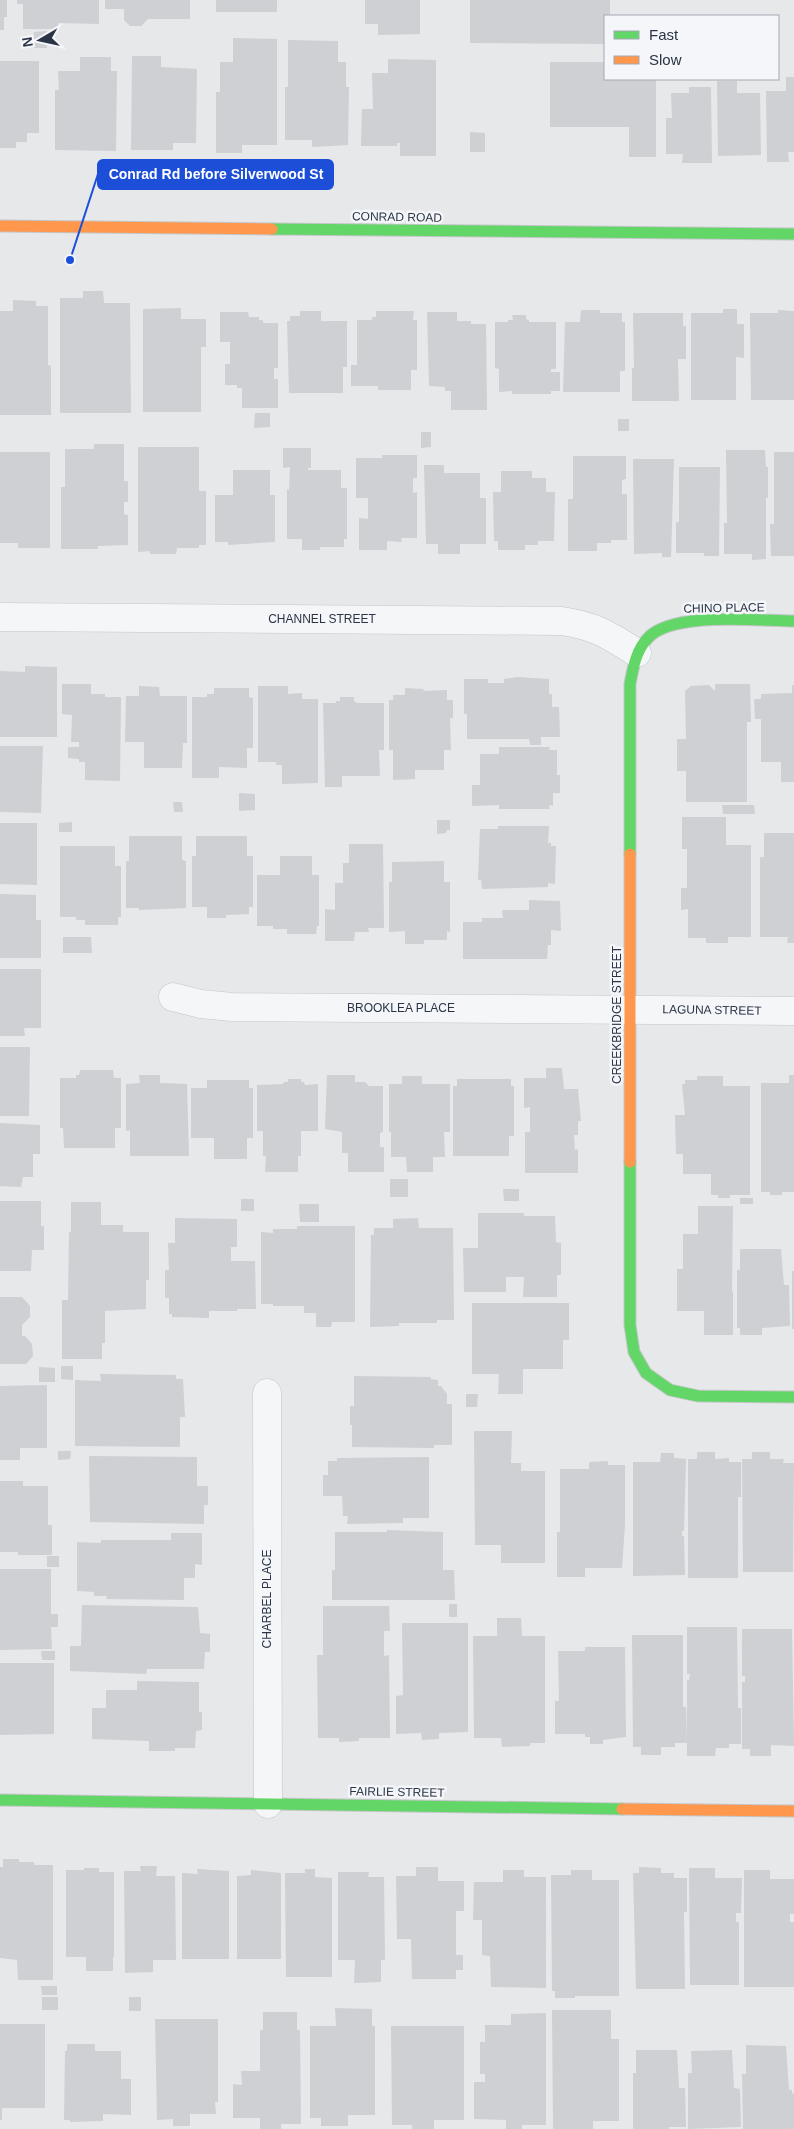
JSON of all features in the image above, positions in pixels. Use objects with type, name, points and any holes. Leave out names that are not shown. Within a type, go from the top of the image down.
[{"type":"street","name":"CONRAD ROAD","points":[[0,226],[794,234]]},
{"type":"street","name":"CHANNEL STREET","points":[[0,617],[562,621],[582,624],[602,631],[637,653]]},
{"type":"street","name":"CHINO PLACE","points":[[637,653],[646,640],[659,629],[680,621],[794,621]]},
{"type":"street","name":"CREEKBRIDGE STREET","points":[[637,653],[632,668],[630,684],[630,1325],[634,1352],[646,1373],[670,1390],[698,1396],[794,1397]]},
{"type":"street","name":"BROOKLEA PLACE","points":[[173,997],[201,1004],[232,1007],[630,1010]]},
{"type":"street","name":"LAGUNA STREET","points":[[630,1010],[794,1011]]},
{"type":"street","name":"CHARBEL PLACE","points":[[267,1393],[268,1804]]},
{"type":"street","name":"FAIRLIE STREET","points":[[0,1800],[794,1811]]},
{"type":"building","points":[[0,0],[7,0],[7,17],[4,17],[4,30],[0,30]]},
{"type":"building","points":[[17,0],[99,0],[99,24],[58,23],[59,29],[23,29],[23,4],[17,4]]},
{"type":"building","points":[[105,0],[190,0],[190,19],[148,19],[141,26],[130,26],[124,20],[124,9],[105,9]]},
{"type":"building","points":[[216,0],[277,0],[277,12],[216,12]]},
{"type":"building","points":[[365,0],[420,0],[420,34],[378,35],[378,24],[365,24]]},
{"type":"building","points":[[470,0],[610,0],[610,15],[604,15],[604,44],[470,43]]},
{"type":"building","points":[[47,31],[47,48],[33,48],[34,32]]},
{"type":"building","points":[[233,38],[277,39],[277,145],[242,145],[242,153],[216,153],[216,92],[220,92],[220,62],[233,62]]},
{"type":"building","points":[[288,40],[338,41],[338,62],[346,62],[346,87],[349,87],[348,145],[312,147],[312,140],[285,140],[285,87],[288,87]]},
{"type":"building","points":[[132,56],[161,56],[161,67],[197,69],[196,143],[173,143],[173,150],[131,150]]},
{"type":"building","points":[[80,57],[111,57],[111,71],[117,71],[116,151],[55,150],[55,90],[59,90],[58,71],[80,71]]},
{"type":"building","points":[[388,59],[436,60],[436,156],[400,156],[400,143],[397,143],[397,146],[361,146],[362,109],[373,109],[372,73],[388,73]]},
{"type":"building","points":[[0,61],[39,61],[39,133],[27,133],[27,142],[16,142],[16,148],[0,148]]},
{"type":"building","points":[[550,62],[604,62],[604,80],[656,80],[656,157],[629,157],[629,127],[550,127]]},
{"type":"building","points":[[786,77],[794,77],[794,152],[788,152],[789,162],[767,162],[766,91],[786,91]]},
{"type":"building","points":[[717,81],[737,81],[737,93],[760,93],[761,155],[718,156]]},
{"type":"building","points":[[689,87],[711,87],[712,163],[682,163],[683,154],[666,154],[666,118],[672,118],[671,93],[689,93]]},
{"type":"building","points":[[470,132],[485,133],[485,152],[470,152]]},
{"type":"building","points":[[83,291],[103,291],[104,303],[130,303],[131,413],[60,413],[60,298],[83,298]]},
{"type":"building","points":[[13,300],[36,301],[36,306],[48,306],[48,365],[51,366],[51,415],[0,415],[0,311],[13,311]]},
{"type":"building","points":[[181,308],[181,319],[206,319],[206,347],[201,347],[201,412],[143,412],[143,309]]},
{"type":"building","points":[[723,309],[737,309],[737,324],[744,324],[744,358],[736,357],[736,400],[691,400],[691,313],[723,313]]},
{"type":"building","points":[[581,310],[600,310],[600,313],[622,313],[622,322],[625,322],[625,371],[620,371],[620,392],[563,392],[565,322],[580,322]]},
{"type":"building","points":[[778,310],[794,311],[794,400],[751,400],[750,313],[778,313]]},
{"type":"building","points":[[300,311],[321,311],[321,321],[347,321],[347,367],[343,367],[343,393],[289,393],[287,321],[290,321],[290,316],[300,316]]},
{"type":"building","points":[[376,311],[414,311],[413,320],[417,320],[417,370],[411,370],[411,390],[378,390],[378,386],[351,386],[351,365],[357,365],[357,320],[372,320],[372,317],[376,317]]},
{"type":"building","points":[[220,312],[248,312],[249,317],[259,317],[259,320],[263,320],[263,323],[278,323],[278,368],[274,368],[274,379],[278,379],[278,408],[242,408],[242,388],[237,388],[237,385],[225,385],[225,364],[230,364],[230,342],[220,342]]},
{"type":"building","points":[[427,312],[457,312],[457,321],[471,321],[471,324],[486,324],[487,410],[451,410],[451,391],[445,391],[445,387],[429,386]]},
{"type":"building","points":[[633,313],[683,313],[683,326],[686,326],[686,359],[678,359],[679,401],[632,401],[632,368],[634,368]]},
{"type":"building","points":[[512,315],[526,315],[526,319],[529,322],[556,322],[556,369],[551,369],[551,372],[560,372],[560,391],[551,391],[551,394],[499,392],[499,369],[495,368],[495,322],[513,320]]},
{"type":"building","points":[[255,413],[270,413],[270,427],[254,428]]},
{"type":"building","points":[[618,419],[629,419],[629,431],[618,431]]},
{"type":"building","points":[[421,432],[431,432],[431,447],[421,448]]},
{"type":"building","points":[[94,444],[124,444],[124,481],[128,481],[128,502],[124,502],[124,514],[128,515],[128,545],[98,546],[98,549],[61,549],[61,487],[65,487],[65,449],[94,449]]},
{"type":"building","points":[[138,447],[199,447],[199,491],[206,491],[206,545],[199,545],[199,548],[177,548],[176,554],[150,554],[150,551],[138,552]]},
{"type":"building","points":[[283,448],[311,448],[311,468],[308,468],[308,470],[341,470],[341,488],[347,488],[347,539],[344,539],[344,547],[320,547],[320,550],[302,550],[302,539],[287,539],[287,489],[289,490],[290,467],[283,468]]},
{"type":"building","points":[[726,450],[765,450],[766,467],[768,467],[766,559],[752,560],[752,554],[724,554],[724,523],[727,523]]},
{"type":"building","points":[[0,452],[50,452],[50,548],[18,548],[18,543],[0,543]]},
{"type":"building","points":[[774,452],[794,452],[794,556],[771,556],[770,524],[774,524]]},
{"type":"building","points":[[382,455],[417,455],[417,478],[413,478],[413,493],[417,492],[417,538],[401,538],[402,542],[387,541],[387,550],[359,550],[359,518],[368,519],[368,498],[356,498],[356,458],[382,458]]},
{"type":"building","points":[[573,456],[626,456],[626,479],[622,480],[622,494],[627,494],[627,540],[611,540],[611,543],[597,543],[597,551],[568,551],[568,499],[573,499]]},
{"type":"building","points":[[633,459],[674,459],[671,557],[662,557],[662,553],[634,554]]},
{"type":"building","points":[[424,465],[444,465],[444,473],[480,473],[480,498],[486,498],[486,544],[460,544],[460,554],[438,554],[438,544],[426,544]]},
{"type":"building","points":[[679,467],[720,467],[719,556],[704,556],[704,553],[676,553],[676,522],[679,522]]},
{"type":"building","points":[[233,470],[270,470],[270,495],[275,495],[275,542],[228,545],[228,542],[215,542],[215,495],[233,495]]},
{"type":"building","points":[[501,471],[532,471],[532,478],[546,478],[546,492],[555,492],[554,541],[538,541],[538,545],[525,545],[525,550],[498,550],[498,541],[494,541],[493,492],[501,492]]},
{"type":"building","points":[[25,666],[57,667],[57,737],[0,737],[0,671],[25,672]]},
{"type":"building","points":[[517,677],[549,679],[549,694],[552,694],[552,707],[559,707],[560,737],[541,737],[541,745],[530,745],[529,739],[467,739],[467,714],[464,714],[464,679],[488,679],[488,683],[504,683],[504,679]]},
{"type":"building","points":[[62,684],[91,684],[91,694],[105,694],[105,697],[121,697],[120,781],[85,780],[85,762],[79,762],[79,759],[68,758],[68,747],[79,747],[79,742],[71,742],[72,715],[62,714]]},
{"type":"building","points":[[715,684],[750,684],[751,722],[747,722],[747,802],[686,802],[686,771],[677,771],[677,739],[686,739],[685,691],[691,686],[709,685],[715,691]]},
{"type":"building","points":[[792,685],[794,685],[794,782],[781,782],[781,762],[761,762],[761,719],[755,719],[754,699],[761,699],[761,694],[792,693]]},
{"type":"building","points":[[139,686],[159,687],[160,696],[187,696],[187,743],[183,743],[182,768],[144,768],[144,742],[125,742],[126,696],[139,696]]},
{"type":"building","points":[[258,686],[288,686],[288,694],[302,693],[302,699],[318,699],[318,783],[282,784],[282,765],[276,765],[276,762],[258,762]]},
{"type":"building","points":[[214,688],[249,688],[249,697],[253,698],[253,748],[247,748],[247,768],[219,767],[219,778],[192,778],[192,697],[207,697],[207,694],[214,694]]},
{"type":"building","points":[[405,688],[424,689],[423,691],[447,690],[447,700],[453,700],[453,718],[450,718],[451,750],[444,750],[444,770],[415,770],[415,779],[393,780],[393,750],[389,750],[389,700],[393,700],[393,695],[405,695]]},
{"type":"building","points":[[340,697],[354,697],[354,701],[357,703],[384,703],[384,750],[379,750],[380,776],[342,776],[342,787],[325,787],[323,703],[336,703],[336,701],[340,701]]},
{"type":"building","points":[[0,746],[43,746],[41,813],[0,812]]},
{"type":"building","points":[[499,747],[550,747],[549,750],[557,750],[557,775],[560,775],[560,793],[553,793],[553,806],[549,805],[550,809],[499,809],[499,805],[472,806],[472,785],[480,785],[480,754],[499,754]]},
{"type":"building","points":[[239,793],[255,794],[255,810],[239,811]]},
{"type":"building","points":[[173,802],[182,802],[183,812],[174,812]]},
{"type":"building","points":[[722,805],[754,805],[755,814],[723,814]]},
{"type":"building","points":[[682,817],[726,817],[726,845],[751,845],[751,937],[728,937],[728,943],[706,943],[706,938],[688,938],[688,909],[681,910],[681,888],[687,888],[687,849],[682,849]]},
{"type":"building","points":[[437,820],[450,820],[450,830],[447,830],[446,833],[437,834]]},
{"type":"building","points":[[72,822],[72,832],[59,832],[59,823]]},
{"type":"building","points":[[0,823],[37,823],[37,885],[0,884]]},
{"type":"building","points":[[498,826],[549,826],[548,843],[551,843],[551,846],[556,846],[555,884],[548,883],[548,887],[482,889],[481,880],[478,880],[480,829],[498,829]]},
{"type":"building","points":[[764,833],[794,833],[794,943],[787,943],[788,937],[760,937],[760,857],[764,857]]},
{"type":"building","points":[[129,836],[182,836],[182,860],[186,861],[186,908],[139,910],[139,908],[126,908],[126,861],[129,861]]},
{"type":"building","points":[[196,836],[247,836],[247,856],[253,856],[253,907],[249,907],[249,914],[226,915],[226,918],[207,918],[207,907],[192,907],[192,856],[196,856]]},
{"type":"building","points":[[349,844],[383,844],[384,928],[368,928],[369,932],[355,932],[354,941],[325,941],[325,909],[335,910],[335,883],[343,883],[343,863],[349,863]]},
{"type":"building","points":[[60,846],[115,846],[115,866],[121,866],[121,917],[118,917],[118,925],[85,925],[85,920],[76,920],[76,917],[60,917]]},
{"type":"building","points":[[280,856],[312,856],[312,875],[319,875],[319,926],[317,926],[316,934],[287,934],[287,929],[273,929],[273,926],[257,926],[257,875],[280,875]]},
{"type":"building","points":[[444,861],[444,882],[450,882],[450,932],[447,931],[447,940],[424,940],[424,944],[405,944],[405,931],[389,932],[389,882],[392,882],[392,862]]},
{"type":"building","points":[[0,894],[36,895],[36,920],[41,920],[41,958],[0,958]]},
{"type":"building","points":[[529,900],[560,901],[561,931],[551,930],[551,945],[548,945],[547,959],[463,959],[463,922],[482,922],[482,918],[503,918],[502,910],[529,910]]},
{"type":"building","points":[[63,937],[91,937],[92,953],[63,953]]},
{"type":"building","points":[[0,969],[41,969],[41,1028],[24,1028],[25,1036],[0,1036]]},
{"type":"building","points":[[0,1047],[30,1047],[29,1116],[0,1116]]},
{"type":"building","points":[[546,1068],[562,1068],[564,1089],[578,1089],[581,1121],[578,1121],[578,1135],[574,1135],[575,1150],[578,1149],[578,1173],[525,1173],[525,1132],[530,1132],[530,1107],[524,1108],[524,1078],[546,1078]]},
{"type":"building","points":[[80,1070],[113,1070],[114,1078],[121,1078],[121,1128],[115,1128],[115,1148],[64,1148],[63,1128],[60,1128],[60,1078],[76,1078]]},
{"type":"building","points":[[139,1075],[160,1075],[160,1083],[187,1084],[189,1156],[130,1156],[130,1130],[126,1131],[126,1084],[140,1083]]},
{"type":"building","points":[[327,1075],[355,1075],[355,1082],[365,1082],[369,1086],[383,1086],[383,1132],[380,1133],[380,1147],[384,1147],[384,1172],[348,1172],[348,1153],[342,1153],[342,1132],[325,1129]]},
{"type":"building","points":[[789,1075],[794,1075],[794,1192],[770,1195],[770,1192],[761,1192],[761,1083],[789,1083]]},
{"type":"building","points":[[402,1076],[422,1076],[422,1084],[450,1084],[450,1132],[444,1132],[445,1157],[433,1157],[433,1172],[407,1172],[406,1157],[391,1157],[389,1084],[402,1084]]},
{"type":"building","points":[[697,1076],[723,1076],[723,1086],[750,1086],[750,1195],[730,1195],[730,1198],[718,1198],[718,1195],[711,1195],[711,1174],[683,1174],[683,1154],[676,1154],[675,1115],[685,1115],[682,1084],[685,1084],[685,1080],[697,1080]]},
{"type":"building","points":[[288,1079],[301,1079],[301,1082],[304,1082],[305,1085],[318,1084],[318,1131],[301,1131],[301,1156],[298,1156],[298,1172],[265,1172],[266,1156],[263,1156],[263,1131],[257,1131],[257,1085],[283,1084],[288,1082]]},
{"type":"building","points":[[457,1079],[511,1079],[511,1086],[514,1086],[514,1136],[509,1136],[509,1156],[453,1156],[453,1086],[457,1086]]},
{"type":"building","points":[[207,1080],[249,1080],[249,1088],[253,1088],[253,1138],[247,1138],[247,1159],[214,1159],[214,1138],[191,1138],[191,1088],[207,1088]]},
{"type":"building","points":[[0,1123],[40,1125],[40,1154],[33,1154],[33,1177],[23,1177],[21,1187],[0,1186]]},
{"type":"building","points":[[390,1179],[408,1179],[408,1197],[390,1197]]},
{"type":"building","points":[[503,1189],[519,1189],[519,1201],[504,1201]]},
{"type":"building","points":[[740,1198],[753,1198],[753,1204],[740,1204]]},
{"type":"building","points":[[241,1199],[254,1199],[254,1211],[241,1211]]},
{"type":"building","points":[[0,1201],[41,1201],[41,1226],[44,1226],[44,1250],[32,1250],[31,1271],[0,1271]]},
{"type":"building","points":[[71,1202],[101,1202],[101,1225],[123,1225],[123,1232],[149,1232],[149,1280],[146,1280],[146,1309],[105,1311],[105,1343],[102,1343],[102,1359],[62,1359],[62,1300],[68,1300]]},
{"type":"building","points":[[299,1204],[319,1204],[319,1222],[300,1222]]},
{"type":"building","points":[[698,1206],[733,1206],[733,1335],[704,1335],[704,1311],[677,1311],[677,1269],[683,1269],[683,1234],[698,1234]]},
{"type":"building","points":[[478,1213],[524,1213],[524,1216],[555,1216],[556,1242],[561,1243],[561,1275],[557,1275],[557,1297],[523,1297],[524,1277],[506,1277],[506,1292],[464,1292],[463,1248],[478,1248]]},
{"type":"building","points":[[175,1218],[237,1219],[237,1247],[231,1247],[231,1261],[255,1261],[256,1309],[209,1311],[209,1318],[172,1317],[172,1314],[169,1314],[169,1298],[165,1298],[165,1270],[169,1270],[168,1243],[175,1243]]},
{"type":"building","points":[[418,1218],[419,1228],[453,1228],[454,1320],[437,1320],[437,1323],[399,1323],[399,1326],[370,1327],[371,1235],[374,1235],[374,1228],[393,1228],[393,1219]]},
{"type":"building","points":[[297,1226],[355,1226],[355,1322],[332,1322],[331,1327],[316,1327],[316,1313],[304,1313],[304,1306],[261,1304],[261,1232],[273,1233],[273,1229],[297,1229]]},
{"type":"building","points":[[740,1249],[781,1249],[784,1285],[789,1285],[790,1326],[762,1328],[762,1335],[740,1335],[740,1328],[737,1328],[737,1270],[740,1270]]},
{"type":"building","points":[[792,1271],[794,1271],[794,1329],[792,1329]]},
{"type":"building","points":[[0,1297],[22,1297],[30,1306],[30,1317],[22,1325],[22,1336],[25,1336],[32,1344],[33,1356],[26,1364],[0,1364]]},
{"type":"building","points":[[472,1303],[569,1303],[569,1340],[563,1340],[563,1369],[523,1369],[523,1394],[498,1394],[499,1374],[472,1374]]},
{"type":"building","points":[[61,1366],[73,1366],[73,1380],[61,1379]]},
{"type":"building","points":[[39,1367],[55,1368],[55,1382],[39,1382]]},
{"type":"building","points":[[100,1374],[176,1375],[176,1379],[183,1379],[185,1417],[180,1417],[180,1447],[75,1446],[75,1380],[101,1381]]},
{"type":"building","points":[[354,1376],[431,1377],[431,1379],[438,1380],[438,1386],[441,1386],[447,1394],[447,1404],[452,1404],[452,1445],[434,1445],[434,1448],[352,1447],[350,1406],[354,1406]]},
{"type":"building","points":[[47,1385],[47,1448],[20,1448],[20,1460],[0,1460],[0,1386]]},
{"type":"building","points":[[466,1394],[478,1394],[477,1407],[466,1407]]},
{"type":"building","points":[[474,1431],[512,1431],[511,1463],[521,1463],[521,1471],[545,1471],[545,1563],[501,1563],[501,1545],[475,1545]]},
{"type":"building","points":[[58,1451],[71,1451],[70,1459],[58,1460]]},
{"type":"building","points":[[697,1452],[715,1452],[715,1459],[729,1458],[729,1462],[741,1462],[741,1497],[738,1497],[738,1578],[688,1578],[688,1459],[697,1459]]},
{"type":"building","points":[[752,1452],[770,1452],[770,1459],[784,1459],[783,1463],[794,1463],[793,1572],[743,1572],[742,1459],[752,1459]]},
{"type":"building","points":[[661,1453],[674,1453],[674,1458],[686,1459],[684,1531],[682,1531],[682,1536],[684,1536],[685,1575],[633,1576],[633,1462],[660,1462]]},
{"type":"building","points":[[89,1456],[197,1457],[197,1486],[208,1486],[208,1505],[204,1505],[204,1524],[90,1522]]},
{"type":"building","points":[[429,1457],[429,1518],[403,1518],[403,1523],[347,1524],[348,1516],[343,1516],[342,1496],[323,1496],[323,1475],[328,1475],[328,1461],[337,1461],[337,1458]]},
{"type":"building","points":[[608,1461],[608,1465],[625,1465],[625,1525],[622,1568],[585,1568],[585,1577],[557,1577],[557,1532],[560,1532],[560,1469],[589,1469],[589,1462]]},
{"type":"building","points":[[0,1481],[23,1481],[23,1486],[48,1486],[48,1525],[52,1525],[52,1555],[18,1555],[18,1552],[0,1552]]},
{"type":"building","points":[[387,1530],[443,1532],[443,1570],[454,1570],[455,1600],[332,1600],[332,1570],[335,1570],[335,1532],[387,1532]]},
{"type":"building","points":[[171,1533],[202,1533],[202,1565],[195,1564],[195,1578],[184,1578],[184,1600],[106,1599],[107,1596],[94,1596],[94,1592],[77,1591],[77,1542],[101,1543],[101,1540],[171,1540]]},
{"type":"building","points":[[47,1556],[59,1556],[59,1567],[47,1567]]},
{"type":"building","points":[[0,1569],[51,1569],[51,1614],[58,1614],[58,1627],[51,1627],[52,1649],[0,1650]]},
{"type":"building","points":[[449,1604],[457,1604],[457,1617],[449,1617]]},
{"type":"building","points":[[82,1605],[198,1607],[200,1633],[210,1634],[210,1652],[205,1652],[204,1669],[147,1669],[146,1674],[70,1671],[70,1646],[81,1646]]},
{"type":"building","points":[[323,1606],[389,1606],[390,1631],[384,1631],[384,1656],[389,1655],[390,1738],[359,1738],[359,1741],[339,1742],[339,1738],[318,1738],[317,1655],[323,1655]]},
{"type":"building","points":[[497,1618],[521,1618],[522,1636],[545,1636],[545,1743],[530,1743],[530,1746],[502,1747],[501,1738],[474,1738],[473,1636],[497,1636]]},
{"type":"building","points":[[402,1623],[468,1623],[468,1732],[439,1733],[439,1739],[422,1740],[421,1733],[396,1734],[396,1696],[403,1695]]},
{"type":"building","points":[[687,1627],[737,1627],[738,1708],[741,1708],[741,1744],[729,1744],[729,1748],[716,1748],[715,1756],[687,1756],[687,1680],[689,1680],[690,1674],[687,1674]]},
{"type":"building","points":[[742,1629],[792,1629],[794,1746],[771,1745],[771,1756],[750,1756],[750,1749],[742,1749],[742,1682],[745,1682],[745,1676],[742,1676]]},
{"type":"building","points":[[632,1635],[683,1635],[683,1707],[686,1707],[687,1743],[675,1743],[675,1747],[661,1747],[661,1755],[641,1755],[641,1747],[633,1747]]},
{"type":"building","points":[[585,1647],[625,1647],[626,1737],[603,1740],[603,1744],[590,1744],[590,1737],[585,1737],[585,1734],[555,1734],[555,1701],[559,1701],[558,1651],[585,1651]]},
{"type":"building","points":[[41,1651],[55,1651],[55,1660],[42,1660]]},
{"type":"building","points":[[0,1663],[54,1663],[54,1734],[0,1735]]},
{"type":"building","points":[[137,1681],[199,1682],[199,1712],[202,1712],[202,1730],[196,1731],[195,1748],[175,1748],[175,1751],[149,1751],[149,1741],[92,1739],[92,1708],[106,1708],[106,1690],[137,1690]]},
{"type":"building","points":[[3,1859],[19,1859],[19,1862],[34,1862],[34,1865],[53,1865],[53,1980],[18,1980],[17,1960],[0,1958],[0,1867],[3,1867]]},
{"type":"building","points":[[140,1866],[157,1866],[156,1876],[175,1876],[176,1960],[153,1960],[153,1972],[125,1973],[124,1871],[141,1871]]},
{"type":"building","points":[[416,1867],[438,1867],[438,1881],[464,1881],[464,1911],[456,1911],[456,1955],[463,1955],[463,1970],[456,1970],[456,1979],[412,1979],[411,1939],[397,1939],[396,1876],[416,1876]]},
{"type":"building","points":[[639,1867],[661,1868],[661,1873],[674,1873],[674,1878],[687,1878],[687,1912],[684,1912],[685,1989],[636,1989],[633,1873],[639,1873]]},
{"type":"building","points":[[84,1868],[99,1868],[99,1872],[114,1872],[113,1971],[86,1971],[86,1957],[66,1957],[66,1870],[84,1870]]},
{"type":"building","points":[[689,1868],[715,1868],[715,1878],[742,1878],[741,1913],[736,1913],[736,1922],[739,1922],[739,1985],[690,1985]]},
{"type":"building","points":[[197,1869],[229,1871],[229,1959],[182,1959],[182,1873],[198,1874]]},
{"type":"building","points":[[305,1869],[315,1869],[315,1877],[332,1878],[332,1977],[286,1977],[285,1873],[305,1873]]},
{"type":"building","points":[[251,1870],[281,1873],[281,1959],[237,1959],[237,1876],[251,1875]]},
{"type":"building","points":[[503,1870],[524,1870],[524,1877],[546,1877],[546,1988],[491,1987],[490,1956],[482,1955],[482,1920],[473,1920],[474,1882],[503,1882]]},
{"type":"building","points":[[571,1870],[592,1870],[592,1880],[619,1880],[619,1996],[555,1998],[555,1991],[552,1991],[551,1875],[571,1875]]},
{"type":"building","points":[[744,1870],[770,1870],[770,1879],[794,1879],[794,1914],[790,1914],[790,1922],[794,1922],[794,1987],[744,1987]]},
{"type":"building","points":[[338,1872],[369,1872],[368,1877],[384,1877],[385,1960],[381,1960],[381,1982],[354,1983],[355,1960],[338,1960]]},
{"type":"building","points":[[41,1986],[57,1986],[57,1995],[42,1995]]},
{"type":"building","points":[[42,1997],[58,1997],[58,2010],[42,2010]]},
{"type":"building","points":[[129,1997],[141,1997],[141,2011],[129,2011]]},
{"type":"building","points":[[335,2008],[372,2009],[372,2026],[375,2026],[375,2115],[348,2115],[348,2126],[321,2126],[321,2118],[310,2118],[310,2026],[336,2026]]},
{"type":"building","points":[[552,2010],[611,2010],[611,2039],[619,2039],[619,2121],[593,2121],[593,2129],[553,2129]]},
{"type":"building","points":[[263,2012],[297,2012],[297,2030],[300,2030],[301,2124],[281,2124],[281,2129],[260,2129],[260,2118],[233,2118],[233,2084],[242,2085],[241,2071],[260,2071],[260,2030],[263,2030]]},
{"type":"building","points":[[546,2013],[546,2125],[522,2125],[522,2129],[506,2129],[506,2120],[474,2119],[474,2082],[485,2082],[485,2074],[480,2074],[480,2042],[485,2042],[485,2025],[511,2025],[511,2014]]},
{"type":"building","points":[[155,2019],[218,2019],[218,2102],[215,2102],[216,2114],[190,2114],[190,2126],[173,2126],[173,2119],[157,2120]]},
{"type":"building","points":[[0,2024],[45,2024],[45,2108],[2,2108],[2,2120],[0,2120]]},
{"type":"building","points":[[391,2026],[464,2026],[464,2120],[434,2120],[434,2129],[412,2129],[412,2125],[392,2125]]},
{"type":"building","points":[[67,2044],[95,2044],[95,2051],[121,2051],[121,2079],[131,2079],[131,2115],[103,2114],[103,2121],[70,2122],[70,2120],[64,2120],[65,2051],[67,2051]]},
{"type":"building","points":[[746,2045],[786,2046],[789,2090],[792,2090],[794,2094],[794,2129],[743,2129],[742,2074],[746,2074]]},
{"type":"building","points":[[636,2050],[677,2050],[679,2088],[685,2088],[686,2127],[633,2129],[633,2073],[636,2073]]},
{"type":"building","points":[[732,2050],[734,2088],[740,2089],[741,2127],[688,2129],[688,2073],[692,2073],[691,2051]]},
{"type":"traffic: fast","points":[[272,229],[794,234]]},
{"type":"traffic: fast","points":[[630,854],[630,684],[636,659],[644,643],[660,630],[676,624],[696,621],[717,619],[794,621]]},
{"type":"traffic: fast","points":[[630,1162],[630,1325],[634,1352],[646,1373],[670,1390],[698,1396],[794,1397]]},
{"type":"traffic: fast","points":[[0,1800],[622,1809]]},
{"type":"traffic: slow","points":[[0,226],[272,229]]},
{"type":"traffic: slow","points":[[630,854],[630,1162]]},
{"type":"traffic: slow","points":[[622,1809],[794,1811]]},
{"type":"place","name":"Conrad Rd before Silverwood St","points":[[70,260]]}]
